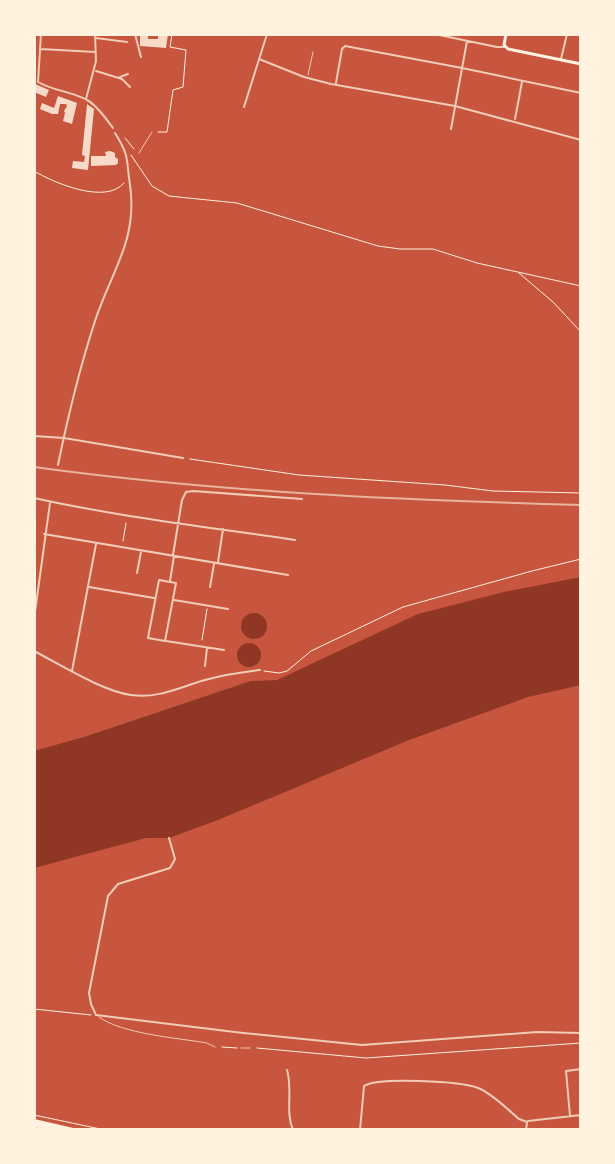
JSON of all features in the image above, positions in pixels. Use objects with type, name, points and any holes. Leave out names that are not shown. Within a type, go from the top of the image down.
[{"type":"highway","points":[[34,1123],[55,1130]]},
{"type":"highway","points":[[34,1123],[73,1130]]},
{"type":"main road","points":[[505,35],[505,47],[581,64]]},
{"type":"street","points":[[41,34],[36,81],[86,99],[113,128]]},
{"type":"street","points":[[135,34],[141,57]]},
{"type":"street","points":[[244,107],[267,34]]},
{"type":"street","points":[[434,34],[505,47]]},
{"type":"street","points":[[561,60],[567,34]]},
{"type":"street","points":[[86,99],[95,71],[95,36],[127,42]]},
{"type":"street","points":[[451,129],[467,41]]},
{"type":"street","points":[[336,84],[345,46],[581,93]]},
{"type":"street","points":[[34,52],[96,52]]},
{"type":"street","points":[[259,59],[308,78],[455,106],[581,140]]},
{"type":"street","points":[[95,71],[119,78],[130,87]]},
{"type":"street","points":[[119,78],[128,74]]},
{"type":"street","points":[[515,121],[522,81]]},
{"type":"street","points":[[58,465],[96,318],[122,257],[132,220],[129,163],[126,150],[115,133]]},
{"type":"street","points":[[34,436],[64,438],[183,458]]},
{"type":"street","points":[[169,582],[183,495],[189,491],[302,499]]},
{"type":"street","points":[[34,498],[127,516],[295,540]]},
{"type":"street","points":[[34,619],[50,501]]},
{"type":"street","points":[[210,587],[223,529]]},
{"type":"street","points":[[44,534],[288,575]]},
{"type":"street","points":[[72,671],[96,543]]},
{"type":"street","points":[[137,573],[141,550]]},
{"type":"street","points":[[165,641],[176,583],[159,580],[148,638],[165,641],[208,647],[224,650]]},
{"type":"street","points":[[88,586],[156,598]]},
{"type":"street","points":[[173,599],[228,609]]},
{"type":"street","points":[[205,666],[208,647]]},
{"type":"street","points":[[34,651],[123,694],[136,696],[168,692],[223,675],[260,670]]},
{"type":"street","points":[[169,838],[175,859],[170,868],[118,884],[108,896],[89,993],[96,1015],[362,1045],[537,1032],[581,1033]]},
{"type":"street","points":[[570,1116],[566,1071],[581,1069]]},
{"type":"street","points":[[287,1070],[291,1085],[289,1119],[293,1130]]},
{"type":"street","points":[[360,1130],[364,1086],[373,1082],[400,1080],[477,1087],[527,1122],[581,1115]]},
{"type":"street","points":[[526,1130],[527,1122]]},
{"type":"lane","points":[[308,78],[313,52]]},
{"type":"lane","points":[[139,153],[152,132]]},
{"type":"lane","points":[[96,1015],[115,1026],[215,1047]]},
{"type":"lane","points":[[241,1048],[250,1048]]},
{"type":"path","points":[[152,132],[167,132],[173,90],[183,87],[186,50],[170,47],[172,34]]},
{"type":"path","points":[[118,137],[122,135],[139,153]]},
{"type":"path","points":[[134,159],[152,186],[169,196],[237,203],[378,246],[433,249],[477,263],[581,286]]},
{"type":"path","points":[[34,171],[49,179],[97,193],[121,187],[129,173]]},
{"type":"path","points":[[517,272],[553,302],[581,332]]},
{"type":"path","points":[[183,458],[299,475],[493,491],[581,493]]},
{"type":"path","points":[[122,547],[127,516]]},
{"type":"path","points":[[260,670],[287,671],[311,651],[403,607],[581,559]]},
{"type":"path","points":[[201,646],[207,606]]},
{"type":"path","points":[[34,1009],[96,1015]]},
{"type":"path","points":[[250,1048],[366,1058],[581,1043]]},
{"type":"path","points":[[215,1047],[241,1048]]},
{"type":"path","points":[[34,1115],[105,1130]]},
{"type":"shaded area","points":[[581,577],[581,685],[528,697],[409,740],[169,838],[146,838],[34,868],[34,751],[251,681],[277,680],[418,614],[504,592]]},
{"type":"shaded area","points":[[254,613],[263,617],[267,626],[263,635],[254,639],[245,635],[241,626],[245,617]]},
{"type":"shaded area","points":[[249,643],[260,650],[261,655],[254,666],[249,667],[238,660],[237,655],[244,644]]},
{"type":"building","points":[[158,34],[168,34],[166,48],[140,46],[140,35],[158,39]]},
{"type":"building","points":[[35,84],[49,90],[46,97],[34,92]]},
{"type":"building","points":[[58,96],[77,103],[72,124],[63,121],[66,104],[60,104],[58,114],[40,109],[42,103],[54,108]]},
{"type":"building","points":[[87,104],[94,109],[88,170],[72,168],[73,161],[84,162]]},
{"type":"building","points":[[110,151],[118,159],[116,165],[91,166],[91,156],[106,156],[105,152]]},
{"type":"railway","points":[[34,467],[171,483],[307,494],[581,505]]}]
